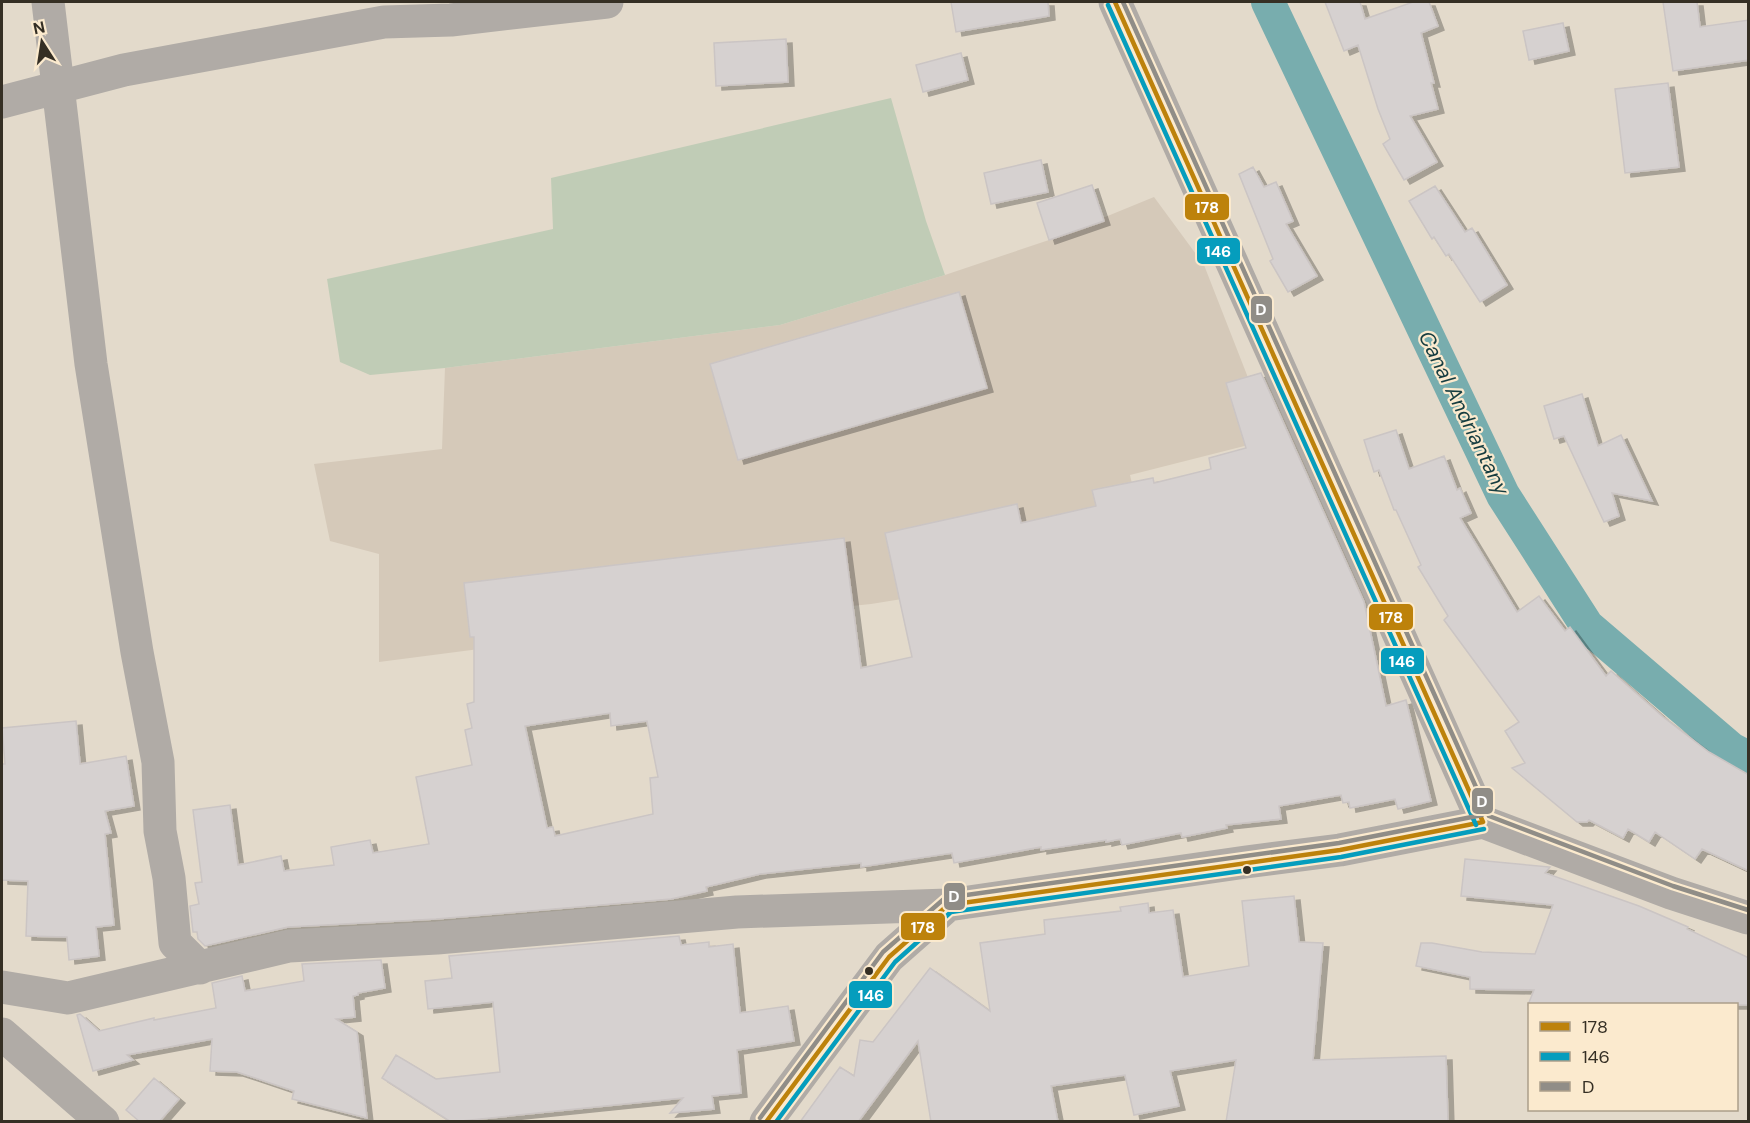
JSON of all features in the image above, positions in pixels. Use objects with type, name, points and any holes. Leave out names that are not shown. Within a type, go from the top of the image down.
[{"type":"street","points":[[48,2],[90,364],[137,652],[158,762],[160,831],[169,878],[175,943],[200,968]]},
{"type":"street","points":[[2,102],[124,70],[384,22],[452,20],[607,2]]},
{"type":"street","points":[[1115,2],[1483,822]]},
{"type":"street","points":[[2,987],[68,998],[289,946],[437,938],[737,912],[948,905],[1340,850],[1483,822],[1671,893],[1749,918]]},
{"type":"street","points":[[766,1122],[888,957],[948,905]]},
{"type":"street","points":[[2,1034],[103,1122]]},
{"type":"shaded area","points":[[1154,197],[1204,265],[1272,439],[1130,475],[1148,555],[995,584],[871,604],[640,628],[379,662],[379,554],[330,541],[314,464],[442,449],[445,368],[780,325],[945,275],[1049,240]]},
{"type":"green space","points":[[891,98],[926,221],[945,275],[780,325],[445,368],[370,375],[340,362],[327,279],[553,229],[551,178]]},
{"type":"building","points":[[951,2],[1048,2],[1049,16],[956,32]]},
{"type":"building","points":[[1325,2],[1360,2],[1365,19],[1413,2],[1429,2],[1438,26],[1421,33],[1438,109],[1410,116],[1437,162],[1404,180],[1383,144],[1390,139],[1358,45],[1344,51]]},
{"type":"building","points":[[1663,2],[1697,2],[1700,27],[1749,20],[1749,60],[1673,71]]},
{"type":"building","points":[[1563,23],[1569,51],[1529,60],[1523,31]]},
{"type":"building","points":[[786,39],[788,82],[716,86],[714,43]]},
{"type":"building","points":[[961,53],[968,80],[923,92],[916,65]]},
{"type":"building","points":[[1668,83],[1679,167],[1625,173],[1615,89]]},
{"type":"building","points":[[1041,160],[1048,192],[991,204],[984,173]]},
{"type":"building","points":[[1253,167],[1264,187],[1276,182],[1293,221],[1286,224],[1317,276],[1288,292],[1270,261],[1273,259],[1239,174]]},
{"type":"building","points":[[1092,185],[1104,221],[1049,240],[1037,203]]},
{"type":"building","points":[[1435,186],[1465,232],[1472,228],[1507,285],[1480,302],[1449,254],[1446,256],[1434,237],[1432,239],[1409,201]]},
{"type":"building","points":[[959,292],[987,388],[738,460],[710,364]]},
{"type":"building","points":[[1261,373],[1364,602],[1386,706],[1406,700],[1431,801],[1398,809],[1395,799],[1350,808],[1349,802],[1343,803],[1341,795],[1279,806],[1281,819],[1226,825],[1227,828],[1182,837],[1181,833],[1122,845],[1120,839],[1041,850],[1041,847],[954,863],[952,853],[861,867],[861,863],[760,874],[706,887],[707,891],[671,899],[436,919],[288,927],[205,946],[198,939],[197,932],[193,932],[190,906],[199,904],[195,883],[202,882],[193,810],[230,805],[238,865],[281,856],[284,871],[334,865],[331,847],[370,840],[373,853],[429,844],[416,777],[472,765],[465,730],[472,728],[467,704],[474,702],[474,637],[470,637],[464,583],[844,538],[861,668],[912,657],[885,533],[1017,504],[1021,523],[1096,506],[1092,490],[1153,478],[1154,483],[1211,469],[1209,458],[1246,448],[1226,383]],"holes":[[[610,713],[611,726],[647,721],[658,777],[650,778],[653,814],[555,836],[553,827],[547,828],[525,726]]]},
{"type":"building","points":[[1582,394],[1598,446],[1621,435],[1652,501],[1612,493],[1619,516],[1604,522],[1564,436],[1554,439],[1544,406]]},
{"type":"building","points":[[1396,430],[1409,469],[1444,456],[1457,490],[1460,488],[1471,513],[1460,518],[1517,612],[1539,596],[1565,631],[1570,627],[1606,676],[1611,671],[1663,717],[1709,752],[1749,775],[1749,871],[1702,849],[1695,859],[1655,832],[1649,842],[1628,829],[1623,838],[1589,820],[1577,822],[1512,768],[1525,763],[1505,731],[1519,722],[1444,620],[1448,616],[1418,567],[1421,565],[1394,510],[1379,470],[1374,472],[1364,440]]},
{"type":"building","points":[[76,721],[80,764],[126,756],[134,806],[105,811],[111,833],[105,834],[114,925],[96,927],[99,956],[69,960],[67,937],[26,936],[28,881],[2,880],[2,764],[5,764],[2,728]]},
{"type":"building","points":[[1465,859],[1550,867],[1545,873],[1639,906],[1688,927],[1687,929],[1749,958],[1749,1005],[1738,1005],[1738,1003],[1529,1003],[1534,990],[1470,989],[1470,977],[1416,966],[1421,943],[1482,952],[1535,954],[1553,905],[1461,896]]},
{"type":"building","points":[[1294,896],[1299,942],[1323,943],[1313,1060],[1446,1056],[1448,1122],[1226,1122],[1236,1060],[1170,1071],[1179,1106],[1134,1115],[1125,1075],[1051,1086],[1058,1122],[931,1122],[918,1041],[858,1122],[800,1122],[840,1067],[854,1076],[860,1040],[873,1042],[930,968],[990,1011],[980,943],[1045,934],[1044,920],[1121,911],[1120,907],[1148,903],[1149,913],[1173,910],[1183,977],[1249,966],[1242,901]]},
{"type":"building","points":[[679,936],[681,945],[709,942],[709,947],[733,944],[740,1013],[788,1006],[794,1041],[737,1050],[741,1093],[712,1096],[714,1109],[670,1113],[683,1098],[451,1122],[382,1078],[396,1055],[436,1079],[500,1072],[493,1002],[428,1009],[425,981],[452,978],[449,956]]},
{"type":"building","points":[[381,960],[385,988],[353,996],[355,1017],[336,1019],[357,1032],[367,1118],[292,1099],[294,1091],[237,1072],[210,1071],[212,1039],[127,1055],[133,1060],[93,1071],[77,1015],[80,1014],[99,1031],[154,1018],[154,1020],[216,1008],[212,983],[242,976],[245,991],[304,981],[302,964]]},
{"type":"building","points":[[154,1078],[179,1099],[159,1122],[140,1122],[126,1110]]},
{"type":"waterway","name":"Canal Andriantany","points":[[1268,2],[1503,495],[1587,626],[1731,749],[1748,758]]},
{"type":"transit line","name":"178","points":[[1115,2],[1483,822]]},
{"type":"transit line","name":"D","points":[[1123,2],[1489,816],[1673,886],[1748,910]]},
{"type":"transit line","name":"146","points":[[1108,5],[1476,825]]},
{"type":"transit line","name":"D","points":[[760,1118],[883,952],[945,898],[1339,843],[1482,815]]},
{"type":"transit line","name":"178","points":[[766,1122],[889,957],[948,905],[1340,850],[1483,822]]},
{"type":"transit line","name":"146","points":[[776,1122],[895,962],[951,912],[1341,857],[1484,829]]}]
